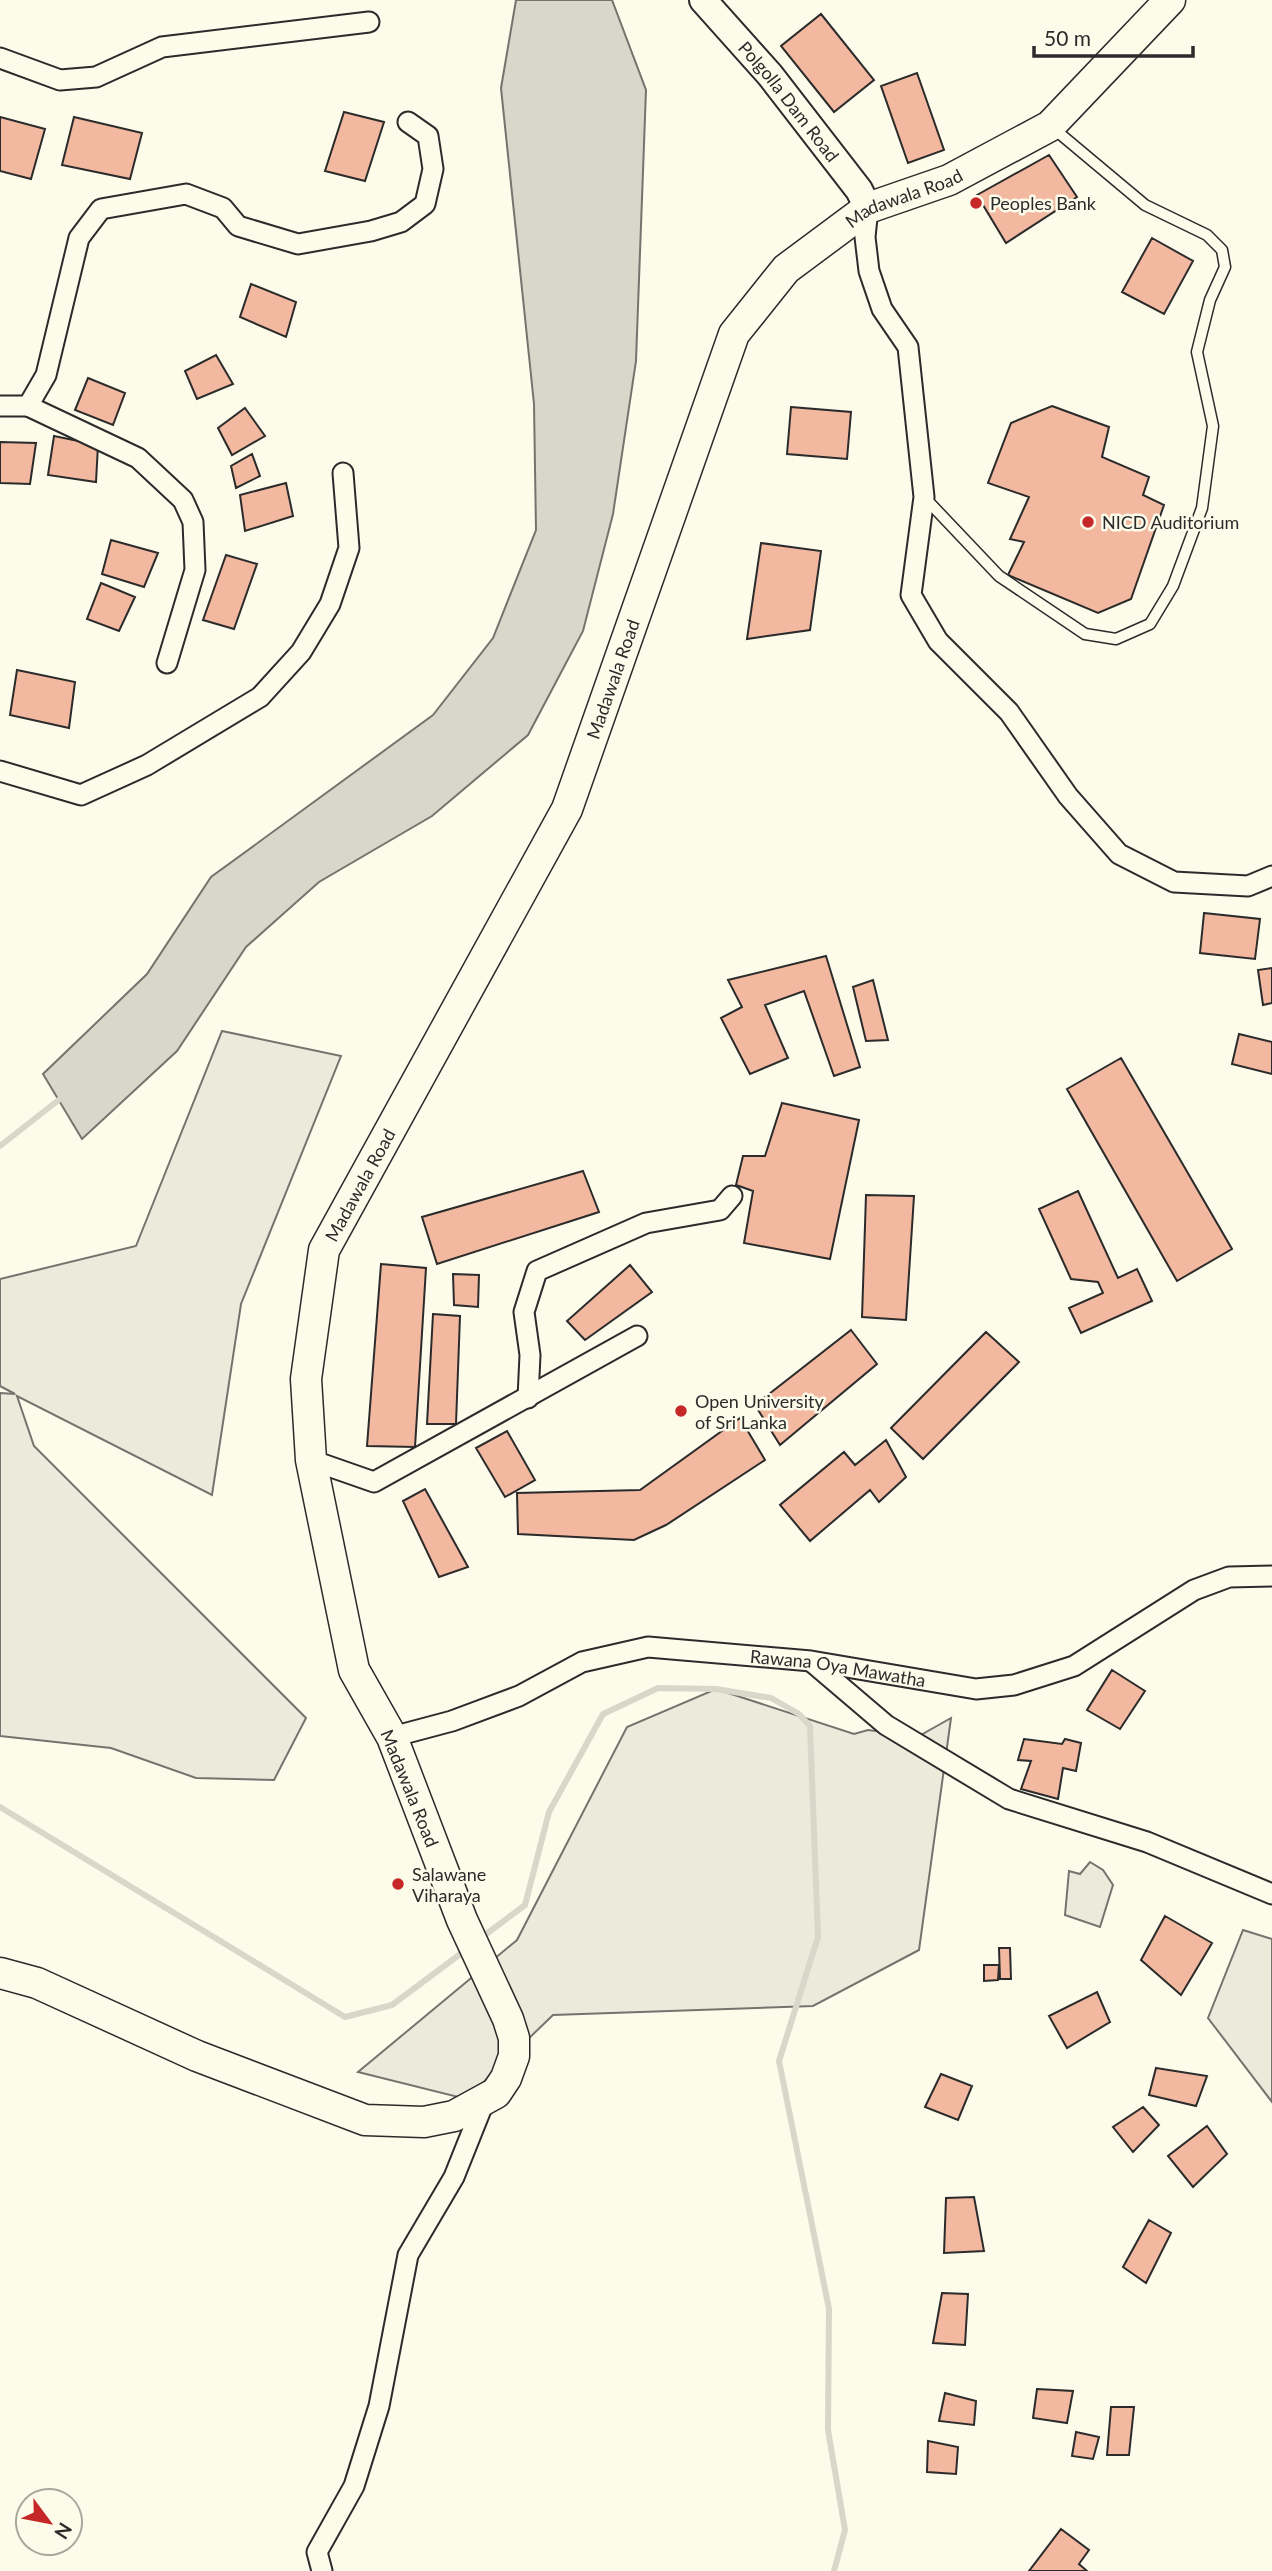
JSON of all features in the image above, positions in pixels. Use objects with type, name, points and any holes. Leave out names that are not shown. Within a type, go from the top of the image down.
[{"type":"main road","name":"Polgolla Dam Road","points":[[703,0],[770,75],[859,190],[868,208]]},
{"type":"main road","name":"Madawala Road","points":[[0,1973],[37,1983],[197,2056],[365,2120],[424,2122],[454,2116],[484,2102],[496,2093],[506,2078],[514,2056],[511,2029],[462,1920],[392,1737],[354,1670],[312,1461],[306,1379],[324,1250],[567,809],[734,334],[786,269],[868,208],[949,180],[1050,126],[1170,0]]},
{"type":"street","points":[[0,58],[60,80],[96,77],[162,47],[369,22]]},
{"type":"street","points":[[28,406],[46,375],[79,238],[101,209],[186,194],[223,208],[238,226],[298,244],[371,231],[401,222],[425,205],[433,169],[428,136],[408,122]]},
{"type":"street","points":[[868,208],[865,237],[869,271],[882,309],[908,347],[924,497],[911,595],[938,640],[1009,712],[1068,796],[1119,854],[1174,883],[1248,886],[1272,876]]},
{"type":"street","points":[[0,406],[28,406],[138,458],[183,500],[193,522],[194,570],[167,663]]},
{"type":"street","points":[[0,771],[81,795],[146,765],[260,696],[301,652],[330,604],[349,548],[343,473]]},
{"type":"street","points":[[528,1398],[530,1355],[524,1312],[537,1271],[646,1223],[720,1210],[732,1196]]},
{"type":"street","points":[[312,1461],[374,1482],[637,1336]]},
{"type":"street","name":"Rawana Oya Mawatha","points":[[392,1737],[452,1721],[519,1696],[582,1662],[648,1647],[811,1661],[976,1689],[1014,1685],[1074,1666],[1194,1590],[1229,1577],[1272,1576]]},
{"type":"street","points":[[811,1661],[886,1725],[1009,1799],[1147,1842],[1272,1894]]},
{"type":"street","points":[[322,2571],[317,2552],[354,2486],[379,2406],[408,2255],[454,2177],[484,2102]]},
{"type":"lane","points":[[924,497],[999,576],[1085,635],[1116,639],[1150,624],[1173,586],[1202,508],[1213,426],[1197,352],[1210,300],[1224,267],[1222,250],[1207,235],[1145,205],[1050,126]]},
{"type":"shaded area","points":[[516,0],[612,0],[646,90],[636,361],[613,514],[583,631],[528,735],[432,816],[319,882],[246,947],[177,1051],[82,1139],[43,1074],[147,974],[211,877],[433,715],[493,638],[536,530],[534,404],[501,88]]},
{"type":"shaded area","points":[[222,1031],[341,1056],[241,1304],[212,1495],[17,1396],[34,1446],[306,1718],[274,1780],[196,1778],[111,1748],[0,1736],[0,1393],[15,1394],[0,1386],[0,1279],[136,1246]]},
{"type":"shaded area","points":[[716,1689],[854,1734],[868,1730],[919,1736],[951,1718],[919,1950],[813,2006],[553,2015],[466,2099],[358,2072],[517,1940],[627,1727]]},
{"type":"shaded area","points":[[1090,1862],[1103,1870],[1113,1885],[1100,1927],[1065,1915],[1069,1871],[1080,1874]]},
{"type":"shaded area","points":[[1243,1930],[1272,1939],[1272,2102],[1208,2018]]},
{"type":"building","points":[[821,14],[874,80],[834,112],[781,46]]},
{"type":"building","points":[[917,73],[944,150],[908,163],[881,86]]},
{"type":"building","points":[[344,112],[384,122],[365,181],[325,171]]},
{"type":"building","points":[[0,117],[45,129],[31,179],[0,171]]},
{"type":"building","points":[[74,117],[142,133],[130,179],[62,165]]},
{"type":"building","points":[[1049,155],[1077,197],[1006,243],[977,195]]},
{"type":"building","points":[[1152,238],[1193,261],[1164,314],[1122,292]]},
{"type":"building","points":[[251,284],[296,302],[286,337],[240,317]]},
{"type":"building","points":[[216,355],[233,384],[197,399],[185,371]]},
{"type":"building","points":[[88,378],[125,393],[113,425],[75,410]]},
{"type":"building","name":"NICD Auditorium","points":[[1052,406],[1109,427],[1102,457],[1149,477],[1143,495],[1164,505],[1131,599],[1098,613],[1008,575],[1024,542],[1010,539],[1029,497],[988,483],[1011,423]]},
{"type":"building","points":[[791,407],[851,412],[847,459],[787,454]]},
{"type":"building","points":[[245,408],[265,436],[232,455],[218,428]]},
{"type":"building","points":[[54,436],[98,445],[96,482],[48,475]]},
{"type":"building","points":[[0,442],[36,443],[30,484],[0,483]]},
{"type":"building","points":[[252,454],[260,476],[236,488],[231,466]]},
{"type":"building","points":[[286,483],[293,516],[245,531],[240,495]]},
{"type":"building","points":[[111,540],[158,553],[144,587],[102,574]]},
{"type":"building","points":[[761,543],[821,551],[810,630],[747,639]]},
{"type":"building","points":[[226,555],[257,564],[234,629],[203,620]]},
{"type":"building","points":[[101,583],[135,597],[119,631],[87,619]]},
{"type":"building","points":[[17,670],[75,682],[69,728],[10,715]]},
{"type":"building","points":[[1204,913],[1260,919],[1255,959],[1200,953]]},
{"type":"building","points":[[826,956],[860,1067],[834,1076],[804,991],[765,1005],[788,1058],[750,1074],[721,1018],[742,1007],[728,980]]},
{"type":"building","points":[[1272,968],[1272,1003],[1263,1005],[1258,970]]},
{"type":"building","points":[[873,980],[888,1040],[866,1041],[853,987]]},
{"type":"building","points":[[1239,1034],[1272,1042],[1272,1074],[1232,1064]]},
{"type":"building","points":[[1121,1058],[1232,1249],[1177,1281],[1067,1089]]},
{"type":"building","points":[[782,1103],[859,1120],[830,1259],[744,1243],[753,1191],[736,1185],[743,1156],[765,1156]]},
{"type":"building","points":[[583,1171],[599,1212],[437,1264],[422,1217]]},
{"type":"building","points":[[1078,1191],[1118,1278],[1137,1269],[1152,1301],[1081,1333],[1069,1308],[1103,1293],[1098,1282],[1071,1279],[1039,1209]]},
{"type":"building","points":[[866,1195],[914,1196],[906,1320],[862,1317]]},
{"type":"building","points":[[381,1264],[426,1268],[415,1447],[367,1446]]},
{"type":"building","points":[[630,1265],[652,1292],[585,1340],[567,1321]]},
{"type":"building","points":[[453,1274],[479,1275],[478,1307],[454,1305]]},
{"type":"building","points":[[433,1314],[460,1316],[456,1424],[427,1424]]},
{"type":"building","points":[[851,1330],[877,1364],[780,1445],[755,1405]]},
{"type":"building","points":[[986,1332],[1019,1362],[923,1459],[891,1428]]},
{"type":"building","points":[[740,1418],[765,1460],[666,1525],[634,1540],[518,1534],[517,1493],[640,1490]]},
{"type":"building","points":[[507,1431],[535,1480],[505,1497],[476,1448]]},
{"type":"building","points":[[886,1440],[906,1477],[879,1502],[870,1490],[810,1541],[780,1505],[844,1452],[855,1465]]},
{"type":"building","points":[[425,1489],[468,1567],[439,1577],[403,1501]]},
{"type":"building","points":[[1112,1670],[1145,1691],[1120,1729],[1087,1710]]},
{"type":"building","points":[[1024,1739],[1062,1744],[1065,1739],[1081,1743],[1076,1771],[1063,1768],[1058,1799],[1021,1789],[1031,1761],[1018,1760]]},
{"type":"building","points":[[1165,1916],[1212,1943],[1181,1995],[1141,1960]]},
{"type":"building","points":[[999,1948],[1010,1948],[1011,1979],[1000,1979]]},
{"type":"building","points":[[984,1965],[999,1965],[998,1980],[984,1981]]},
{"type":"building","points":[[1097,1992],[1110,2022],[1067,2048],[1049,2016]]},
{"type":"building","points":[[1156,2068],[1207,2076],[1196,2106],[1149,2095]]},
{"type":"building","points":[[941,2074],[972,2086],[958,2120],[925,2107]]},
{"type":"building","points":[[1143,2107],[1159,2125],[1133,2152],[1113,2127]]},
{"type":"building","points":[[1207,2126],[1227,2154],[1193,2187],[1168,2156]]},
{"type":"building","points":[[974,2197],[984,2251],[944,2253],[946,2198]]},
{"type":"building","points":[[1149,2220],[1171,2233],[1146,2283],[1123,2267]]},
{"type":"building","points":[[942,2293],[968,2294],[965,2345],[933,2343]]},
{"type":"building","points":[[1037,2389],[1073,2391],[1067,2423],[1033,2418]]},
{"type":"building","points":[[945,2393],[976,2401],[974,2425],[939,2421]]},
{"type":"building","points":[[1111,2407],[1134,2407],[1129,2455],[1107,2455]]},
{"type":"building","points":[[1076,2432],[1099,2437],[1093,2459],[1072,2456]]},
{"type":"building","points":[[928,2441],[958,2447],[956,2474],[927,2472]]},
{"type":"building","points":[[1061,2529],[1089,2550],[1079,2564],[1087,2571],[1029,2571]]},
{"type":"waterway","points":[[0,1146],[65,1095]]},
{"type":"waterway","points":[[481,1938],[525,1905],[549,1812],[603,1714],[658,1688],[716,1689],[771,1698],[799,1714],[810,1726],[818,1937],[779,2061],[829,2309],[828,2430],[845,2530],[834,2571]]},
{"type":"waterway","points":[[0,1807],[345,2017],[392,2005],[467,1949]]},
{"type":"place","name":"Peoples Bank","points":[[976,203]]},
{"type":"place","name":"NICD Auditorium","points":[[1088,522]]},
{"type":"place","name":"Open University of Sri Lanka","points":[[681,1411]]},
{"type":"place","name":"Salawane Viharaya","points":[[398,1884]]}]
